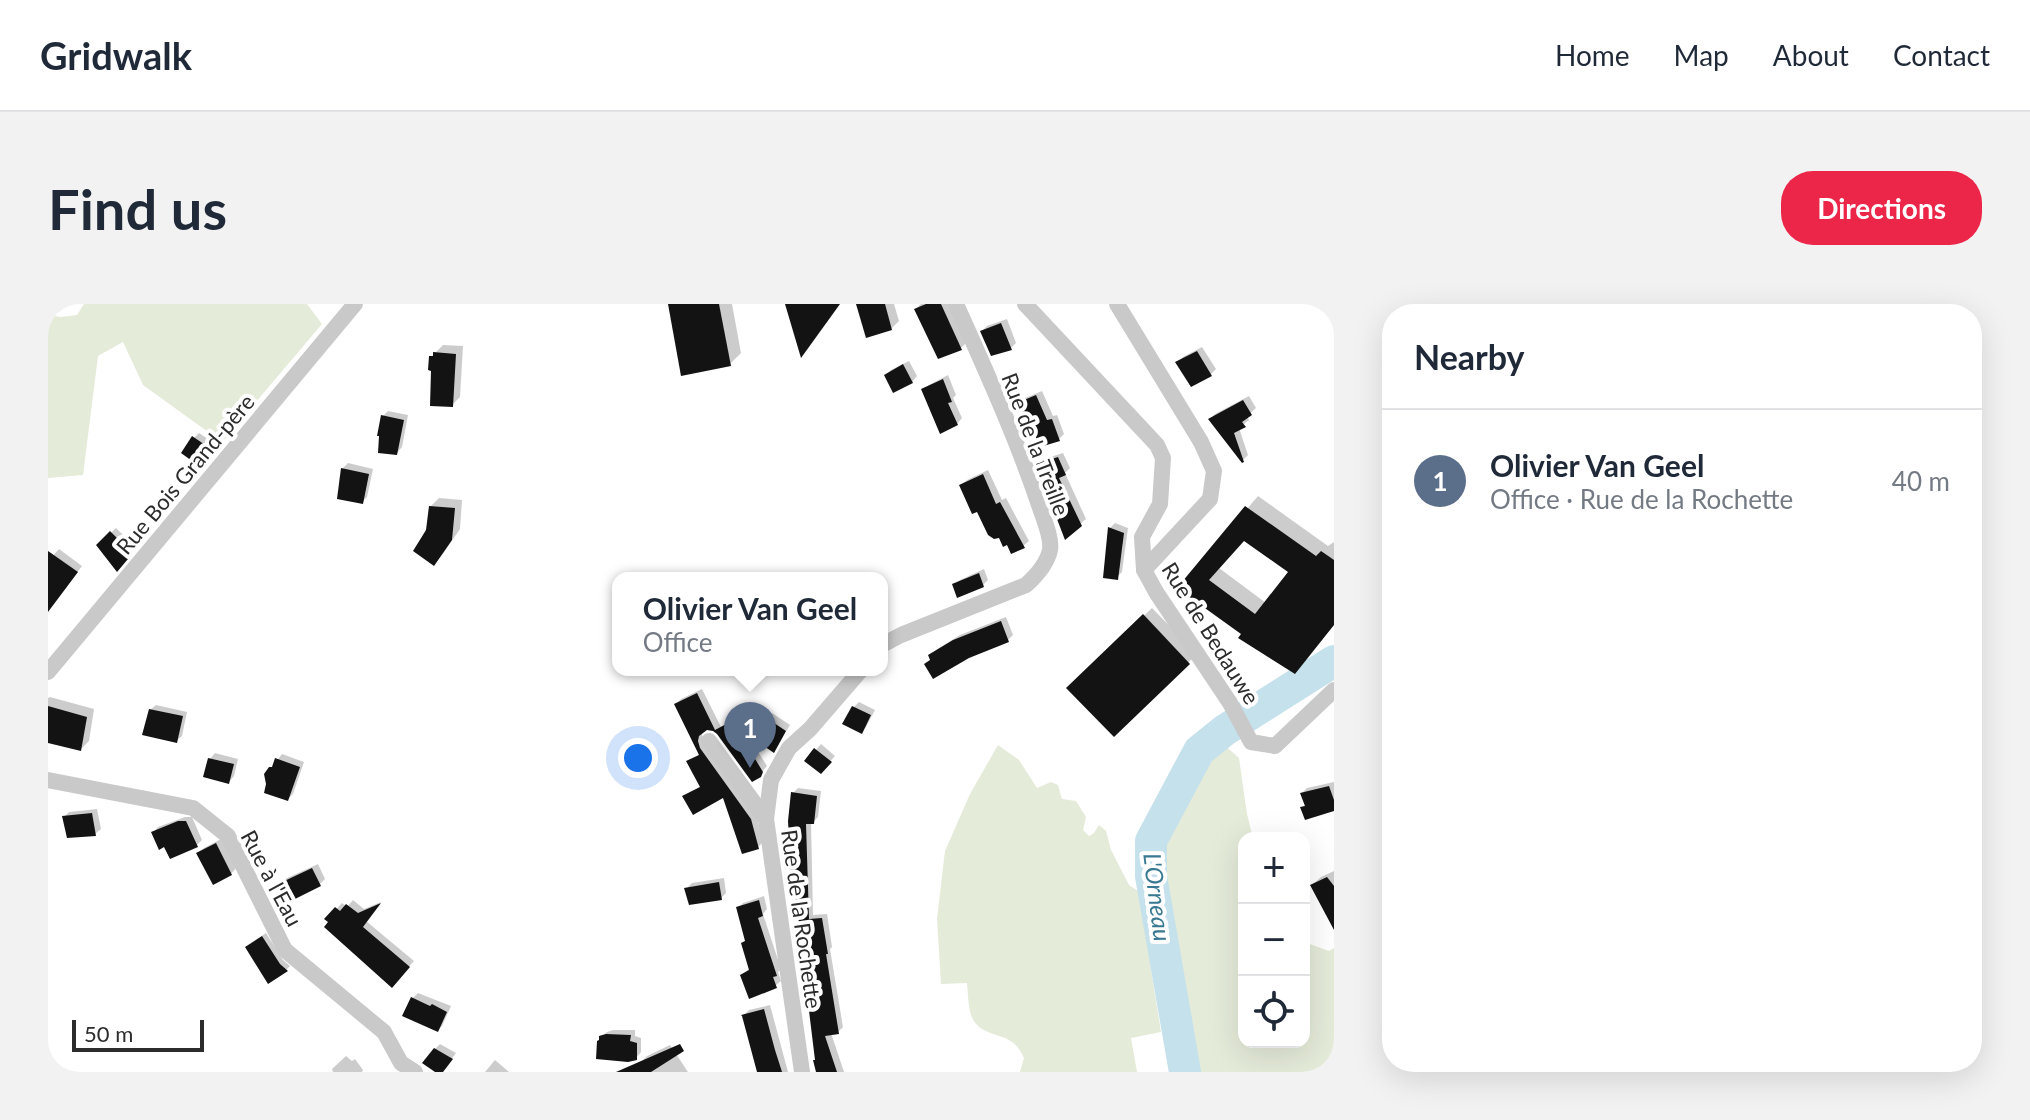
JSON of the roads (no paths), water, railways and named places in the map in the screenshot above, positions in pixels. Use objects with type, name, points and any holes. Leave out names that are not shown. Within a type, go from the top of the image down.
[{"type":"street","name":"Rue Bois Grand-père","points":[[48,672],[355,304]]},
{"type":"street","name":"Rue de la Treille","points":[[888,642],[1026,585],[1036,576],[1050,548],[1046,526],[1020,456],[956,304]]},
{"type":"street","name":"Rue de Bedauwe","points":[[1025,304],[1157,445],[1163,458],[1160,504],[1142,537],[1144,570],[1230,703],[1251,742],[1275,746],[1334,690]]},
{"type":"street","points":[[1117,304],[1201,442],[1214,471],[1210,499],[1144,570]]},
{"type":"street","points":[[766,819],[771,780],[789,748],[810,729],[856,676]]},
{"type":"street","name":"Rue de la Rochette","points":[[709,741],[766,819],[802,1072]]},
{"type":"street","name":"Rue à l'Eau","points":[[48,780],[193,808],[228,836],[285,950],[384,1032],[401,1063],[415,1072]]},
{"type":"waterway","name":"L'Orneau","points":[[1185,1072],[1151,876],[1151,841],[1199,751],[1225,730],[1334,661]]},
{"type":"place","name":"Olivier Van Geel","points":[[750,768]]}]
